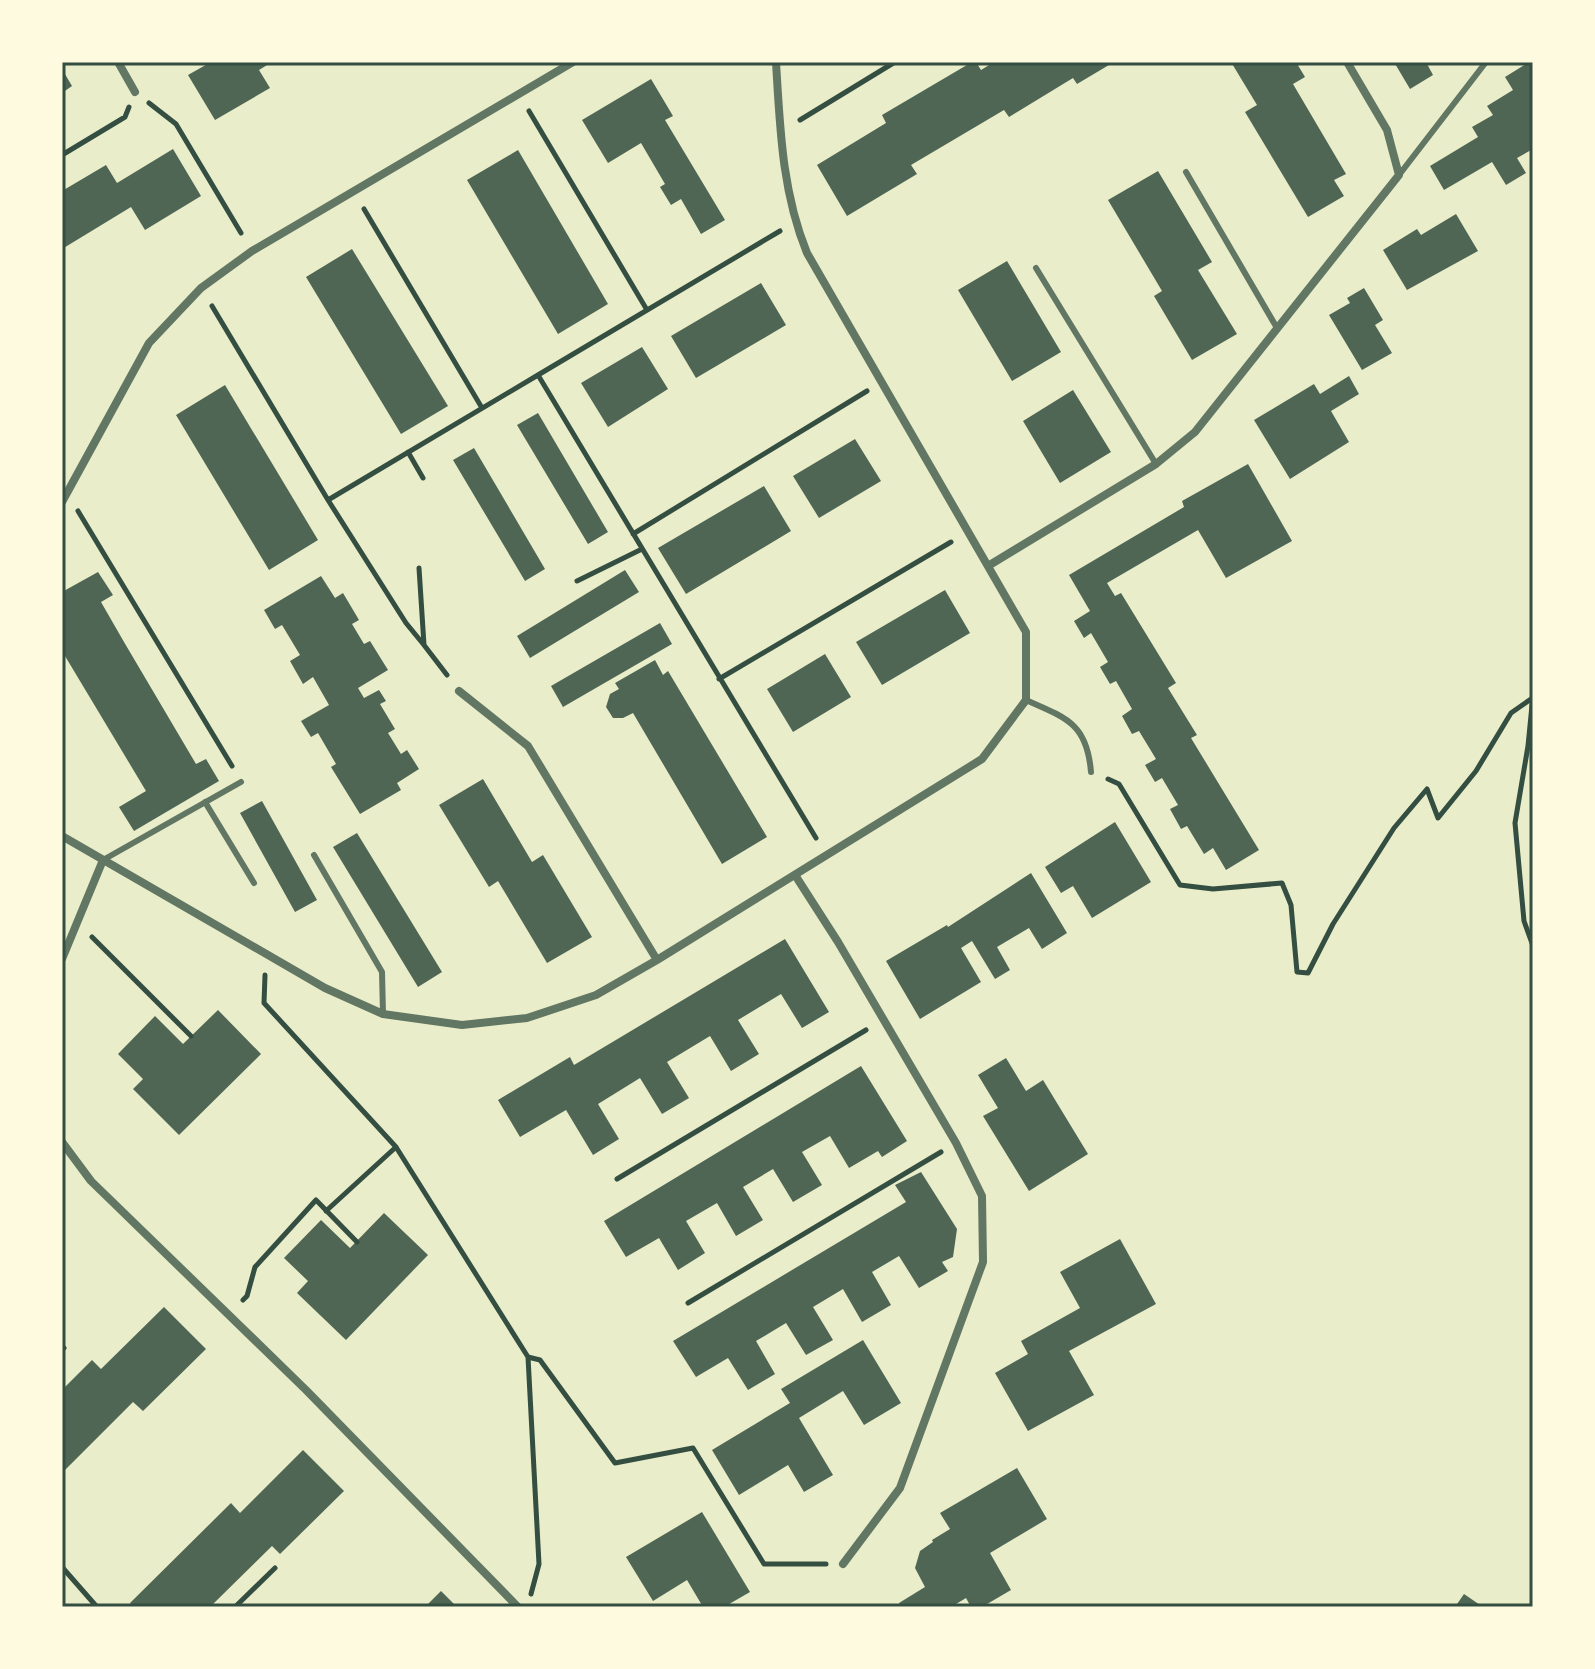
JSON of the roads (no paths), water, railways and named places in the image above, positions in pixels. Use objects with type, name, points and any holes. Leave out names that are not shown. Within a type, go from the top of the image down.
[{"type":"street","points":[[118,62],[135,92]]},
{"type":"street","points":[[62,502],[149,343],[201,288],[252,251],[573,62]]},
{"type":"street","points":[[62,836],[325,988],[383,1014],[462,1025],[527,1018],[596,995],[982,759],[1026,700],[1026,632],[807,253],[795,223],[785,178],[776,62]]},
{"type":"street","points":[[988,566],[1156,464],[1195,432],[1399,175],[1387,130],[1347,62]]},
{"type":"street","points":[[459,691],[528,746],[657,960]]},
{"type":"street","points":[[62,959],[103,860]]},
{"type":"street","points":[[795,875],[956,1143],[982,1196],[983,1262],[900,1488],[843,1564]]},
{"type":"street","points":[[62,1142],[91,1181],[443,1527],[518,1607]]},
{"type":"lane","points":[[1399,175],[1486,62]]},
{"type":"lane","points":[[1186,172],[1277,328]]},
{"type":"lane","points":[[1036,268],[1156,464]]},
{"type":"lane","points":[[1026,700],[1057,713],[1077,727],[1089,747],[1091,772]]},
{"type":"lane","points":[[103,860],[241,782]]},
{"type":"lane","points":[[205,802],[254,883]]},
{"type":"lane","points":[[314,855],[382,972],[383,1014]]}]
